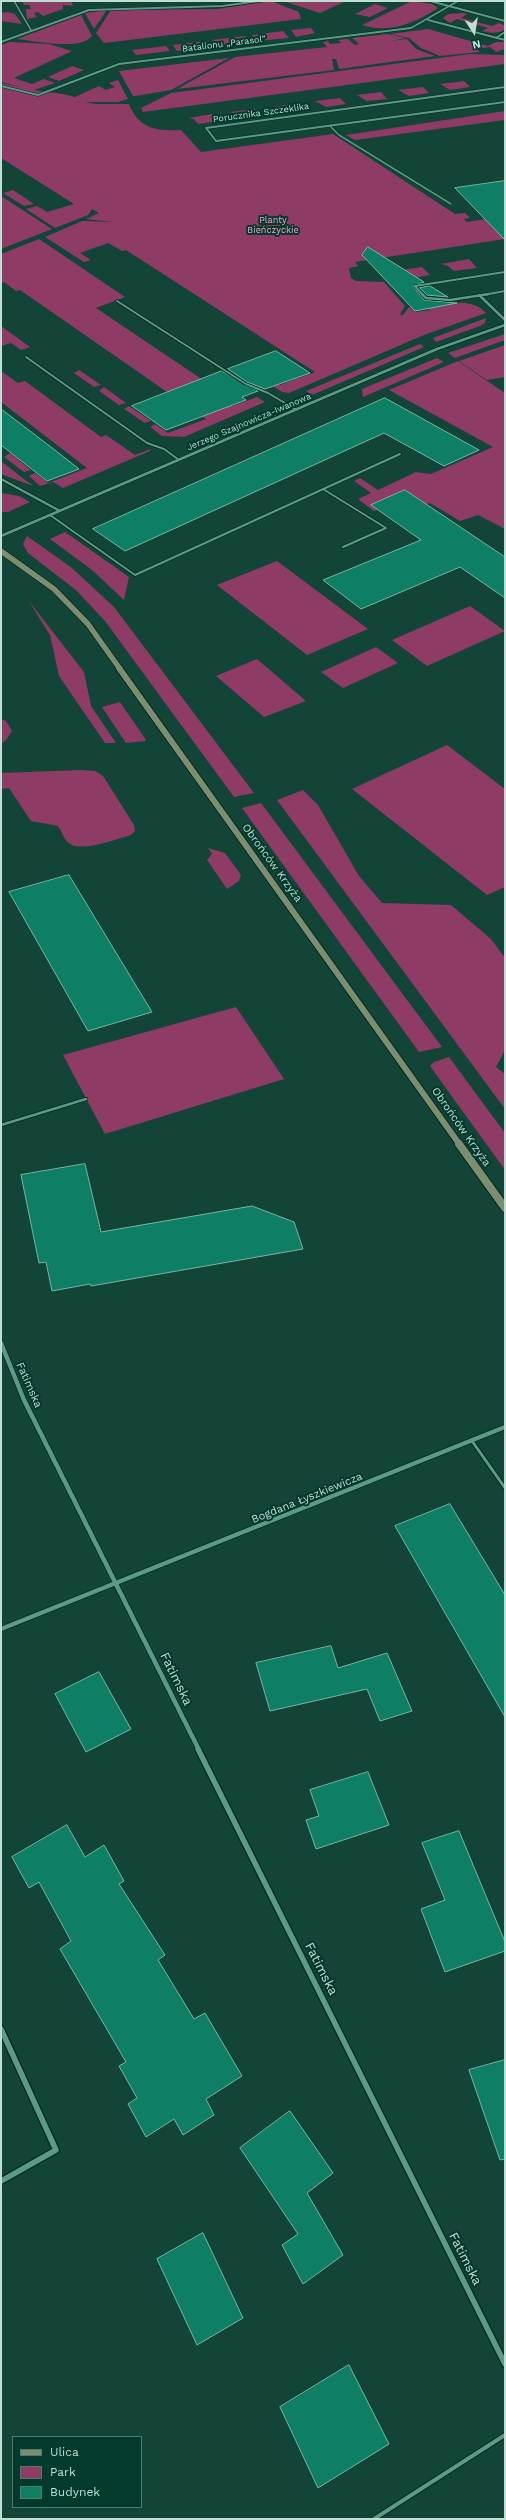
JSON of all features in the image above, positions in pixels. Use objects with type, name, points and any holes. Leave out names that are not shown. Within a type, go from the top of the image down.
[{"type":"street","points":[[1,42],[76,13],[94,9],[222,6],[259,1]]},
{"type":"street","points":[[430,1],[505,21]]},
{"type":"street","name":"Batalionu „Parasol”","points":[[1,86],[38,95],[61,88],[119,64],[411,28],[428,20],[458,1]]},
{"type":"street","points":[[428,20],[505,40]]},
{"type":"street","points":[[495,38],[505,32]]},
{"type":"street","name":"Porucznika Szczeklika","points":[[505,87],[206,128],[216,142],[505,102]]},
{"type":"street","points":[[505,272],[415,286],[426,298],[450,300],[505,291]]},
{"type":"street","points":[[478,295],[505,320]]},
{"type":"street","name":"Jerzego Szajnowicza-Iwanowa","points":[[1,536],[437,349],[505,325]]},
{"type":"street","points":[[1,479],[60,511]]},
{"type":"street","name":"Obrońców Krzyża","points":[[1,551],[54,589],[88,624],[505,1208]]},
{"type":"street","name":"Fatimska","points":[[1,1343],[24,1400],[505,2364]]},
{"type":"street","name":"Bogdana Łyszkiewicza","points":[[116,1585],[505,1427]]},
{"type":"street","points":[[1,1629],[116,1585]]},
{"type":"street","points":[[1,2029],[56,2150],[1,2181]]},
{"type":"lane","points":[[14,1],[26,25],[31,30]]},
{"type":"lane","points":[[330,126],[339,135],[451,204]]},
{"type":"lane","points":[[117,302],[246,384],[268,393],[295,409]]},
{"type":"lane","points":[[26,357],[147,444],[164,449],[179,460]]},
{"type":"lane","points":[[50,515],[135,575],[400,454]]},
{"type":"lane","points":[[322,489],[386,528],[343,547]]},
{"type":"lane","points":[[1,1125],[86,1099]]},
{"type":"lane","points":[[472,1441],[505,1488]]},
{"type":"lane","points":[[374,2519],[505,2435]]},
{"type":"green space","points":[[22,1],[71,1],[73,6],[63,5],[63,9],[43,16],[38,12],[34,13],[37,17],[27,19],[26,9],[31,9],[29,5],[24,5]]},
{"type":"green space","points":[[271,1],[299,12],[301,19],[104,43],[96,33],[111,10],[217,9]]},
{"type":"green space","points":[[283,1],[346,1],[320,13]]},
{"type":"green space","points":[[412,1],[432,4],[438,8],[402,26],[382,28],[362,25]]},
{"type":"green space","points":[[375,4],[388,8],[370,17],[355,14]]},
{"type":"green space","points":[[107,10],[94,29],[85,13]]},
{"type":"green space","points":[[8,12],[15,14],[22,24],[1,21],[1,13]]},
{"type":"green space","points":[[448,14],[467,14],[461,18],[492,26],[499,23],[504,25],[505,29],[503,31],[491,33],[485,32],[482,31],[488,28],[457,19],[450,23],[443,18]]},
{"type":"green space","points":[[81,15],[92,36],[86,41],[57,44],[17,39]]},
{"type":"green space","points":[[311,28],[315,33],[296,37],[291,30]]},
{"type":"green space","points":[[428,29],[488,46],[496,42],[505,42],[505,49],[496,52],[490,47],[476,49],[480,52],[440,56],[421,48],[409,38],[390,34]]},
{"type":"green space","points":[[283,31],[289,38],[257,41],[252,35]]},
{"type":"green space","points":[[387,34],[406,38],[390,41],[407,39],[416,49],[435,56],[339,69],[336,59],[332,59],[334,70],[177,89],[235,57],[327,47],[323,42],[328,41],[330,44],[341,43],[338,40],[348,39],[355,45],[359,44],[352,38]]},
{"type":"green space","points":[[245,36],[250,42],[217,46],[212,40]]},
{"type":"green space","points":[[206,41],[211,47],[177,51],[173,45]]},
{"type":"green space","name":"Planty Bieńczyckie","points":[[10,42],[49,44],[72,51],[14,78],[32,84],[44,79],[55,83],[34,90],[75,97],[99,86],[106,90],[115,87],[109,83],[118,80],[128,99],[118,102],[85,102],[95,104],[129,104],[138,119],[149,127],[164,130],[181,130],[201,152],[333,134],[455,214],[465,213],[470,218],[464,219],[467,222],[505,216],[505,239],[355,262],[358,266],[349,268],[351,278],[356,281],[384,282],[405,306],[400,314],[402,316],[409,307],[416,312],[430,310],[428,307],[451,303],[466,303],[473,305],[486,313],[424,335],[289,393],[282,392],[262,379],[267,376],[280,385],[315,372],[126,250],[122,251],[108,243],[80,253],[91,260],[84,262],[45,237],[82,221],[113,222],[86,219],[99,213],[92,209],[88,215],[55,228],[26,209],[37,206],[47,212],[74,204],[1,158],[1,83],[21,87],[1,82],[1,45]]},
{"type":"green space","points":[[166,46],[170,51],[136,55],[132,50]]},
{"type":"green space","points":[[470,54],[505,55],[505,64],[143,112],[141,108],[171,93]]},
{"type":"green space","points":[[229,58],[171,90],[135,96],[133,96],[119,71]]},
{"type":"green space","points":[[72,66],[84,70],[59,81],[48,77]]},
{"type":"green space","points":[[464,81],[470,87],[450,90],[440,84]]},
{"type":"green space","points":[[423,87],[429,93],[409,96],[398,90]]},
{"type":"green space","points":[[381,92],[387,99],[367,101],[357,95]]},
{"type":"green space","points":[[340,98],[346,104],[326,107],[315,101]]},
{"type":"green space","points":[[298,103],[304,110],[283,113],[279,108],[273,107]]},
{"type":"green space","points":[[255,109],[261,116],[240,118],[236,114],[230,112]]},
{"type":"green space","points":[[505,111],[505,120],[355,140],[346,135]]},
{"type":"green space","points":[[213,114],[219,121],[198,124],[194,119],[188,118]]},
{"type":"green space","points":[[13,190],[34,204],[24,206],[3,193]]},
{"type":"green space","points":[[1,196],[52,229],[1,249]]},
{"type":"green space","points":[[39,239],[125,297],[96,308],[200,378],[233,406],[257,397],[265,402],[184,437],[162,436],[150,427],[155,424],[168,433],[206,419],[20,290],[16,291],[4,282],[1,283],[1,254]]},
{"type":"green space","points":[[469,259],[477,268],[454,271],[448,266],[441,264]]},
{"type":"green space","points":[[422,267],[430,275],[407,279],[395,271]]},
{"type":"green space","points":[[486,318],[485,323],[480,326],[436,342],[433,338]]},
{"type":"green space","points":[[1,326],[30,347],[21,350],[11,343],[1,346]]},
{"type":"green space","points":[[505,334],[505,340],[455,358],[448,353]]},
{"type":"green space","points":[[420,344],[424,347],[312,395],[306,391]]},
{"type":"green space","points":[[505,345],[505,377],[487,380],[459,361]]},
{"type":"green space","points":[[437,358],[444,362],[363,397],[362,389]]},
{"type":"green space","points":[[458,361],[505,393],[505,529],[478,515],[460,521],[430,503],[406,512],[402,503],[392,496],[383,500],[390,504],[374,511],[358,499],[371,493],[354,481],[360,478],[378,490],[416,472],[431,474],[493,447],[389,390]]},
{"type":"green space","points":[[79,370],[101,385],[94,387],[74,373]]},
{"type":"green space","points":[[1,371],[18,383],[25,381],[101,437],[106,435],[135,455],[151,449],[150,451],[63,488],[53,482],[40,486],[29,476],[35,473],[48,483],[87,468],[1,402]]},
{"type":"green space","points":[[104,387],[126,403],[119,405],[99,391]]},
{"type":"green space","points":[[129,406],[151,421],[145,423],[124,409]]},
{"type":"green space","points":[[10,453],[31,470],[24,472],[4,457]]},
{"type":"green space","points":[[1,461],[33,486],[1,474]]},
{"type":"green space","points":[[1,493],[19,496],[30,502],[8,512],[1,512]]},
{"type":"green space","points":[[65,532],[129,577],[124,600],[92,570],[50,539]]},
{"type":"green space","points":[[27,536],[72,568],[114,607],[254,793],[234,797],[105,621],[76,590],[28,553],[23,544]]},
{"type":"green space","points":[[277,561],[368,629],[307,655],[217,585]]},
{"type":"green space","points":[[28,600],[84,672],[91,706],[116,743],[105,743],[59,676],[50,635]]},
{"type":"green space","points":[[470,606],[505,631],[427,666],[392,640]]},
{"type":"green space","points":[[376,647],[398,663],[343,688],[321,672]]},
{"type":"green space","points":[[257,659],[306,701],[264,717],[216,676]]},
{"type":"green space","points":[[120,702],[146,740],[145,741],[126,743],[102,707]]},
{"type":"green space","points":[[1,719],[6,721],[12,731],[6,740],[1,744]]},
{"type":"green space","points":[[447,745],[505,789],[505,887],[487,895],[352,789]]},
{"type":"green space","points":[[81,770],[95,771],[103,776],[134,825],[135,831],[131,835],[91,846],[83,847],[70,844],[58,826],[31,821],[9,788],[1,789],[1,773]]},
{"type":"green space","points":[[303,790],[318,805],[359,876],[382,903],[451,905],[491,939],[505,958],[505,1050],[496,1067],[505,1074],[505,1109],[277,800]]},
{"type":"green space","points":[[261,803],[442,1047],[419,1052],[242,808]]},
{"type":"green space","points":[[208,848],[225,853],[241,875],[239,881],[227,889],[207,860],[212,854]]},
{"type":"green space","points":[[236,1007],[284,1079],[105,1134],[63,1055]]},
{"type":"green space","points":[[449,1057],[505,1133],[505,1170],[430,1066],[434,1062]]},
{"type":"building","points":[[505,181],[505,240],[455,188]]},
{"type":"building","points":[[368,247],[424,282],[413,286],[424,300],[457,303],[415,311],[362,255]]},
{"type":"building","points":[[430,286],[448,297],[427,295],[420,288]]},
{"type":"building","points":[[276,351],[310,373],[265,389],[247,382],[228,369]]},
{"type":"building","points":[[222,371],[258,391],[242,397],[246,400],[166,430],[132,406]]},
{"type":"building","points":[[385,398],[479,450],[444,466],[384,433],[125,551],[93,529]]},
{"type":"building","points":[[1,409],[79,469],[47,481],[1,445]]},
{"type":"building","points":[[405,490],[505,557],[505,598],[460,567],[361,609],[323,580],[421,540],[371,505]]},
{"type":"building","points":[[69,875],[152,1012],[88,1031],[9,892]]},
{"type":"building","points":[[85,1164],[101,1232],[252,1206],[294,1222],[303,1249],[91,1286],[90,1284],[52,1291],[46,1262],[39,1263],[21,1175]]},
{"type":"building","points":[[450,1504],[505,1595],[505,1717],[395,1526]]},
{"type":"building","points":[[331,1646],[338,1668],[387,1653],[412,1711],[380,1721],[367,1689],[270,1711],[256,1663]]},
{"type":"building","points":[[99,1672],[131,1729],[86,1752],[55,1694]]},
{"type":"building","points":[[368,1772],[389,1825],[316,1849],[306,1820],[319,1816],[310,1790]]},
{"type":"building","points":[[67,1825],[85,1857],[104,1845],[124,1881],[119,1884],[165,1955],[158,1960],[194,2019],[205,2013],[242,2076],[206,2099],[214,2115],[183,2135],[174,2119],[146,2137],[128,2104],[137,2098],[119,2066],[126,2062],[60,1949],[71,1941],[39,1882],[29,1888],[12,1857]]},
{"type":"building","points":[[459,1831],[505,1942],[505,1951],[445,1972],[421,1909],[445,1900],[422,1843]]},
{"type":"building","points":[[505,2060],[505,2159],[500,2160],[469,2070]]},
{"type":"building","points":[[290,2111],[333,2173],[307,2193],[343,2255],[303,2284],[282,2245],[298,2234],[240,2148]]},
{"type":"building","points":[[203,2233],[243,2318],[197,2345],[157,2259]]},
{"type":"building","points":[[349,2365],[389,2444],[318,2488],[280,2407]]}]
